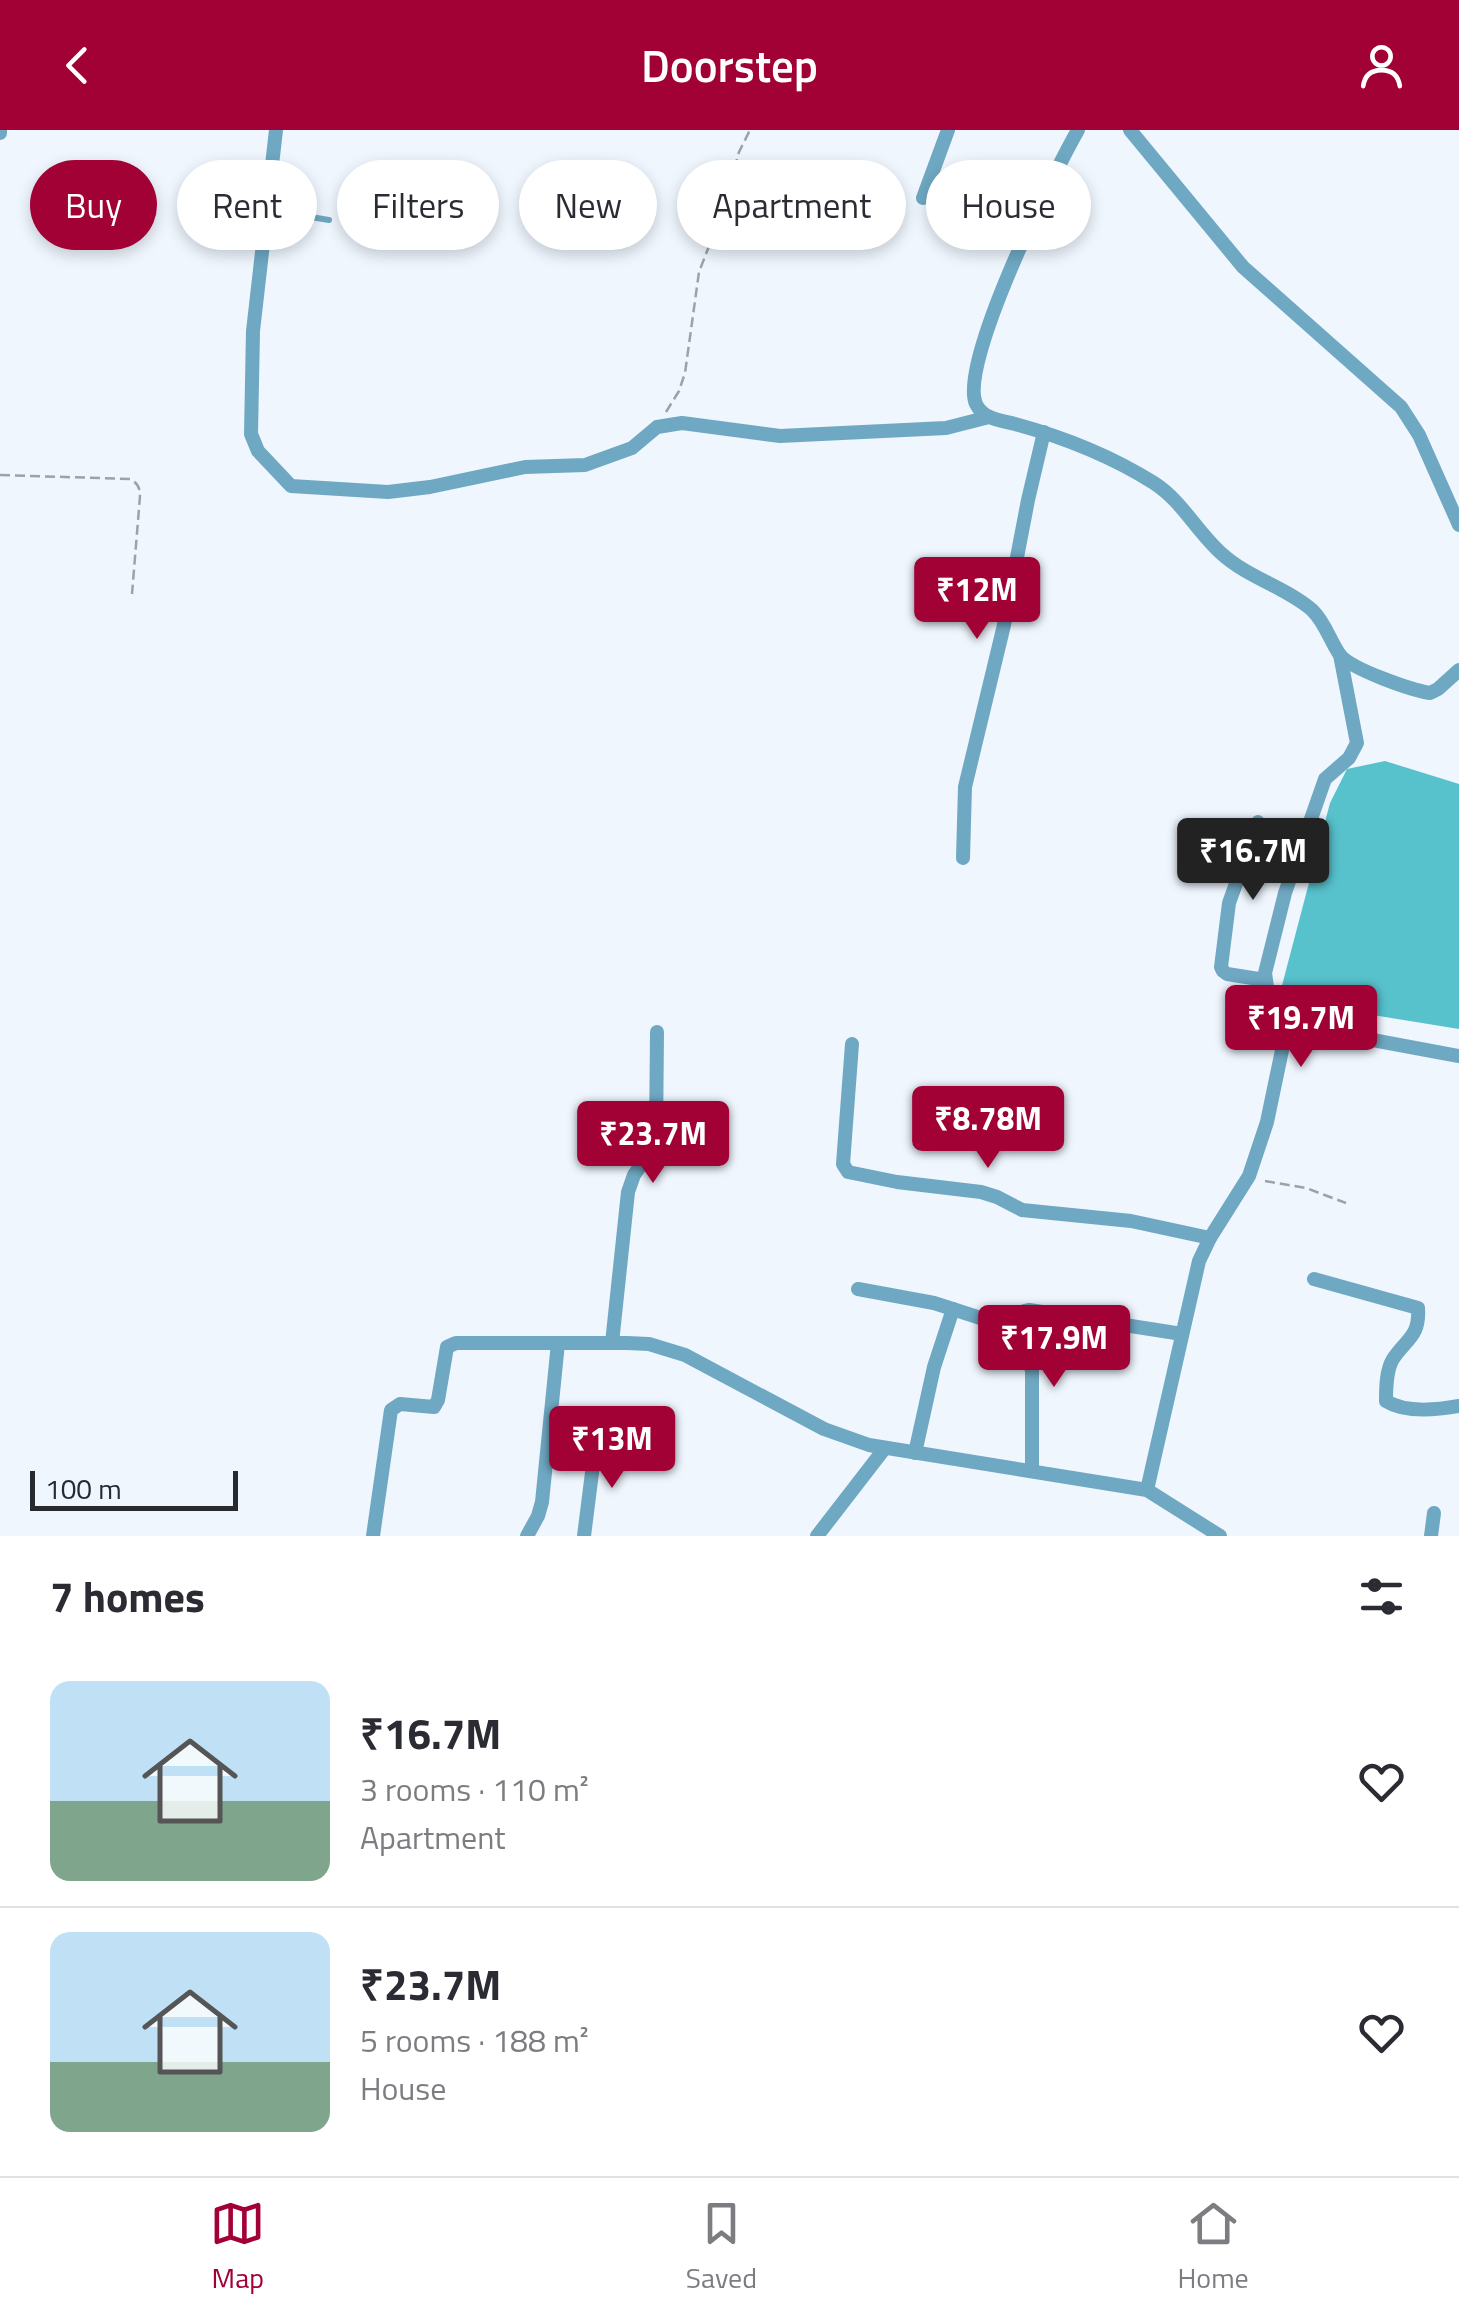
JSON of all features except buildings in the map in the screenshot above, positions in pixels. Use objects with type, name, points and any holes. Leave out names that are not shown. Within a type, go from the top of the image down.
[{"type":"street","points":[[272,160],[276,130]]},
{"type":"street","points":[[923,198],[948,130]]},
{"type":"street","points":[[989,418],[976,406],[974,398],[980,356],[1005,279],[1078,130]]},
{"type":"street","points":[[1130,130],[1243,267],[1401,407],[1459,524]]},
{"type":"street","points":[[262,250],[253,331],[252,434],[258,450],[291,486],[388,492],[526,468],[585,465],[632,448],[657,427],[682,423],[780,436],[946,428],[989,418],[1044,432],[1122,466],[1166,491],[1222,554],[1312,610],[1340,656],[1357,743],[1350,758],[1330,774],[1322,787],[1285,893],[1267,960],[1266,980],[1284,1023],[1286,1039],[1249,1176],[1199,1260],[1147,1490]]},
{"type":"street","points":[[963,858],[965,787],[1044,432]]},
{"type":"street","points":[[1340,656],[1356,667],[1425,693],[1438,689],[1459,670]]},
{"type":"street","points":[[1258,822],[1230,904],[1221,967],[1227,974],[1266,980]]},
{"type":"street","points":[[612,1343],[628,1192],[658,1130],[657,1032]]},
{"type":"street","points":[[1286,1039],[1310,1033],[1336,1033],[1459,1056]]},
{"type":"street","points":[[852,1044],[843,1164],[848,1172],[989,1194],[1022,1210],[1131,1221],[1210,1238]]},
{"type":"street","points":[[1314,1279],[1418,1308],[1413,1336],[1391,1364],[1386,1401],[1392,1406],[1425,1409],[1459,1406]]},
{"type":"street","points":[[858,1289],[1001,1322],[1030,1310],[1182,1334]]},
{"type":"street","points":[[915,1453],[940,1346],[953,1309]]},
{"type":"street","points":[[1001,1322],[999,1346],[1032,1369],[1032,1471]]},
{"type":"street","points":[[527,1536],[542,1502],[558,1343]]},
{"type":"street","points":[[373,1536],[391,1410],[400,1404],[434,1408],[447,1347],[612,1343],[648,1344],[685,1354],[824,1429],[885,1448],[1147,1490],[1220,1536]]},
{"type":"street","points":[[584,1536],[596,1441]]},
{"type":"street","points":[[817,1536],[885,1448]]},
{"type":"street","points":[[1430,1536],[1434,1513]]},
{"type":"lane","points":[[317,218],[329,220]]},
{"type":"path","points":[[657,427],[682,383],[699,272],[750,130]]},
{"type":"path","points":[[0,475],[136,482],[140,496],[132,594]]},
{"type":"path","points":[[1249,1176],[1306,1188],[1346,1203]]},
{"type":"water","points":[[1385,761],[1459,784],[1459,1029],[1305,1004],[1280,993],[1330,803],[1347,769]]}]
